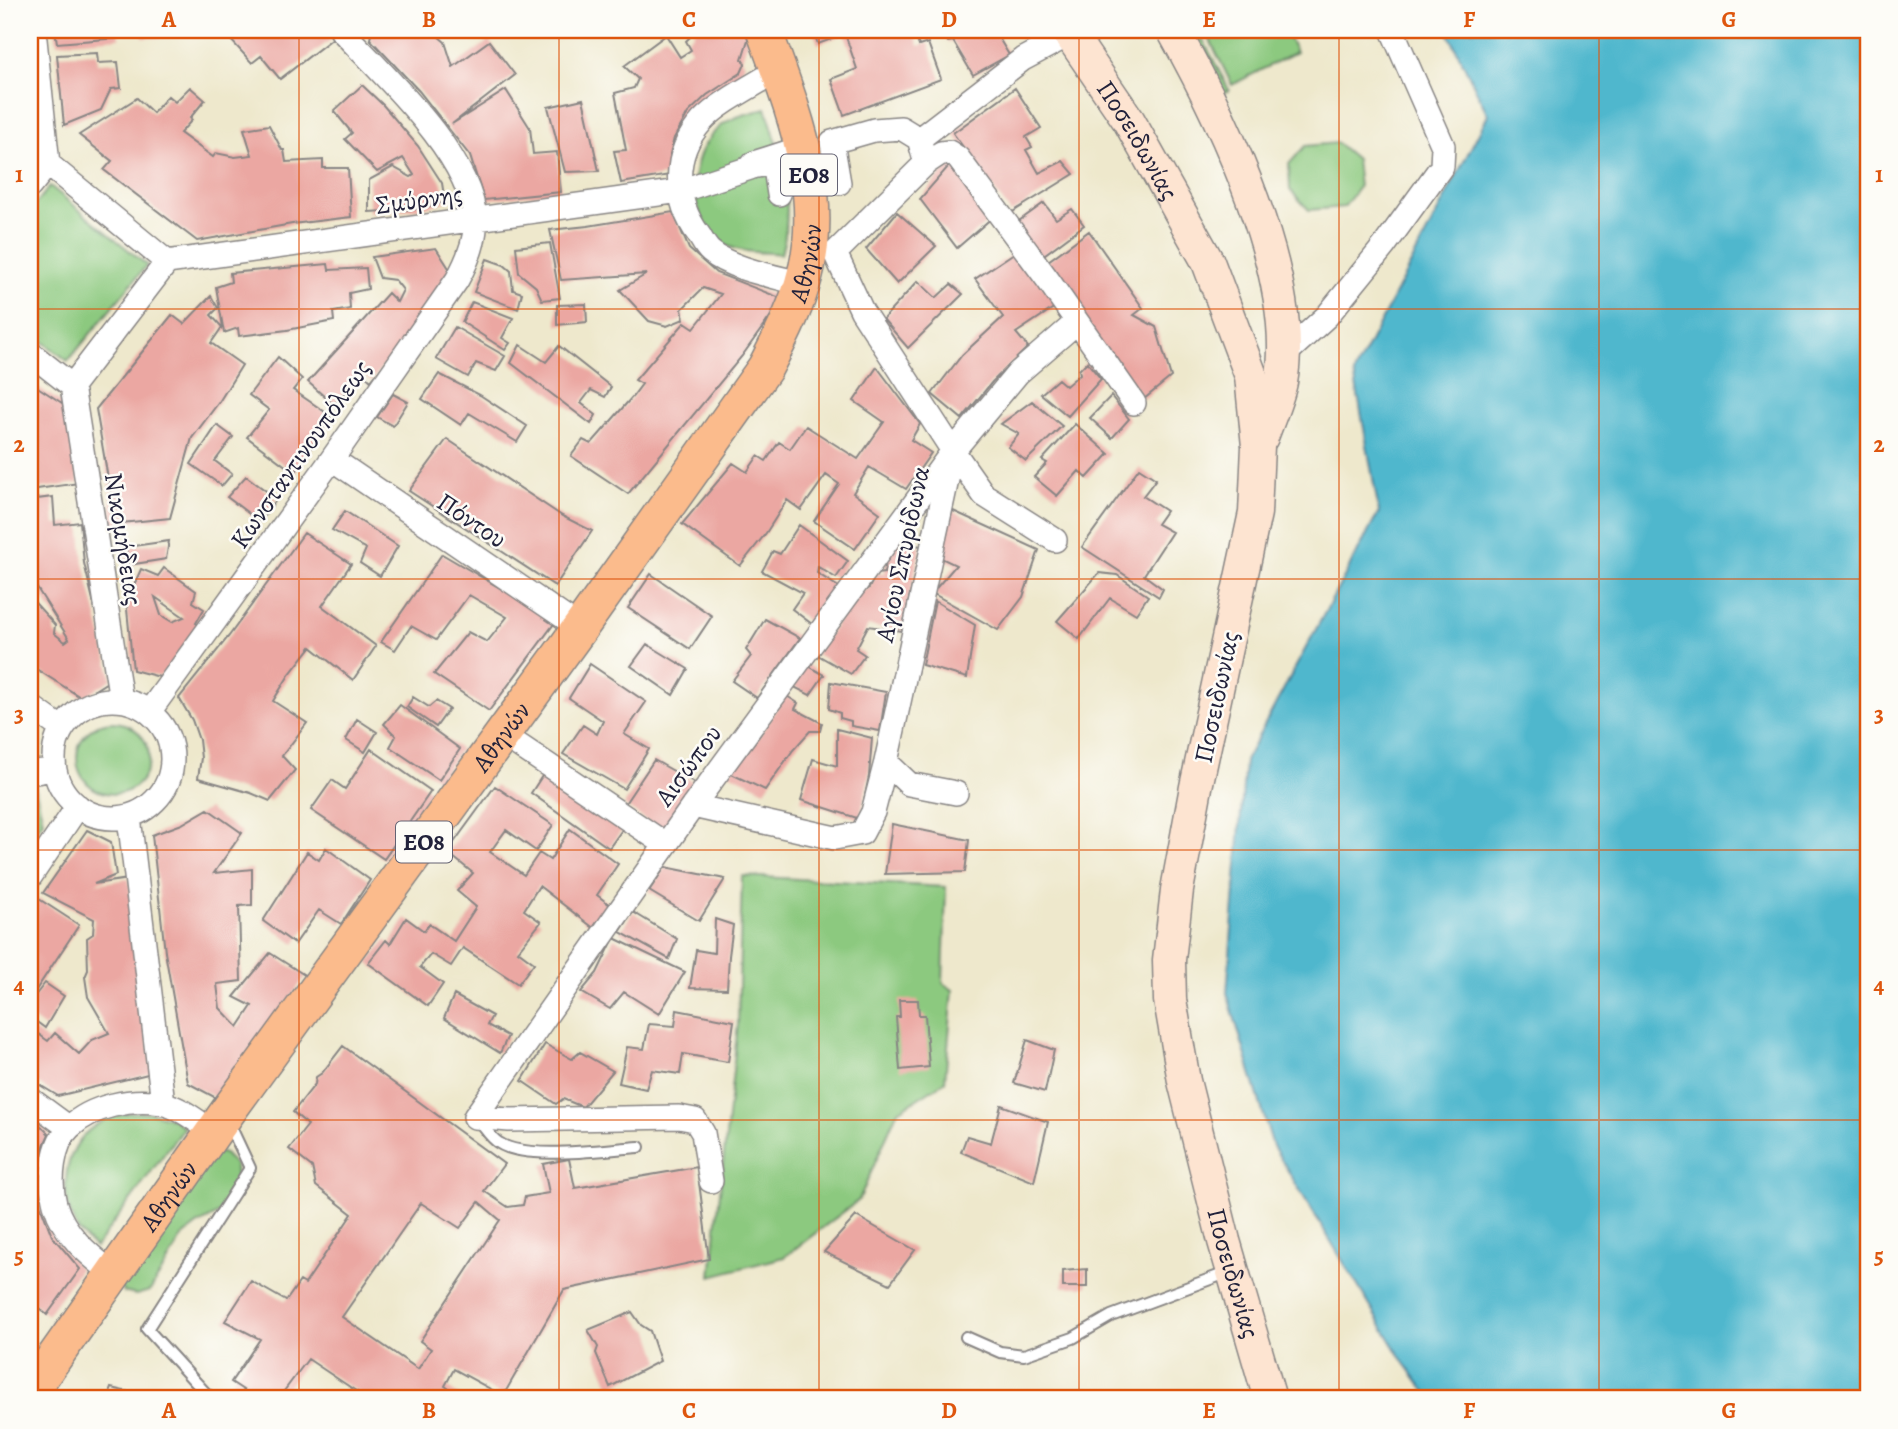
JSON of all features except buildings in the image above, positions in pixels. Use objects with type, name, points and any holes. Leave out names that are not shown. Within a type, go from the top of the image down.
[{"type":"main road","name":"Αθηνών","points":[[30,1392],[219,1124],[580,628],[765,368],[788,325],[803,284],[822,252],[812,208],[809,168],[804,148],[764,30]]},
{"type":"street","points":[[30,353],[72,386],[167,262],[48,164],[34,30]]},
{"type":"street","points":[[341,30],[409,103],[443,146],[461,172],[475,219]]},
{"type":"street","points":[[1173,30],[1198,74],[1248,189],[1272,262],[1281,311],[1284,355],[1281,384],[1258,446]]},
{"type":"street","points":[[1284,355],[1327,316],[1384,246],[1442,166],[1443,146],[1392,30]]},
{"type":"street","points":[[919,139],[1023,59],[1069,32]]},
{"type":"street","name":"Ποσειδωνίας","points":[[1069,32],[1129,121],[1209,262],[1251,376],[1258,446],[1255,513],[1196,787],[1177,890],[1170,960],[1170,1000],[1184,1081],[1232,1271],[1270,1399]]},
{"type":"street","points":[[778,70],[703,121],[683,150],[679,170],[680,191],[690,223],[711,253],[741,267],[803,284]]},
{"type":"street","points":[[839,183],[832,142],[874,130],[901,128],[919,139],[926,163]]},
{"type":"street","name":"Σμύρνης","points":[[167,262],[680,191],[750,168],[754,163],[804,148]]},
{"type":"street","points":[[822,252],[926,163],[941,153],[949,152],[958,158],[1134,403]]},
{"type":"street","points":[[750,168],[774,162],[779,194]]},
{"type":"street","points":[[30,186],[48,164]]},
{"type":"street","name":"Κωνσταντινουπόλεως","points":[[149,712],[332,459],[457,280],[466,264],[473,240],[475,219]]},
{"type":"street","name":"Αγίου Σπυρίδωνα","points":[[693,806],[835,838],[862,833],[873,812],[886,762],[953,451],[822,252]]},
{"type":"street","name":"Αισώπου","points":[[475,1116],[665,844],[953,451],[1017,373],[1077,322]]},
{"type":"street","name":"Νικομήδειας","points":[[72,386],[121,700]]},
{"type":"street","points":[[953,451],[984,495],[1055,540]]},
{"type":"street","name":"Πόντου","points":[[332,459],[580,628]]},
{"type":"street","points":[[104,700],[121,700],[136,704],[149,712],[162,726],[170,743],[172,761],[160,796],[146,809],[129,817],[112,820],[96,817],[67,798],[57,782],[54,746],[61,728],[73,715],[87,705],[104,700]]},
{"type":"street","points":[[30,706],[61,728]]},
{"type":"street","points":[[502,734],[665,844]]},
{"type":"street","points":[[886,762],[909,784],[956,793]]},
{"type":"street","points":[[30,773],[54,769]]},
{"type":"street","points":[[30,877],[78,806]]},
{"type":"street","points":[[129,817],[163,1103]]},
{"type":"street","points":[[30,1099],[68,1128]]},
{"type":"street","points":[[113,1273],[79,1247],[55,1205],[51,1177],[57,1149],[68,1128],[111,1105],[135,1101],[163,1103],[188,1115],[219,1124]]},
{"type":"street","points":[[475,1116],[509,1120],[679,1117],[695,1120],[703,1133],[710,1181]]},
{"type":"lane","points":[[475,1116],[497,1143],[516,1152],[639,1147]]},
{"type":"lane","points":[[211,1399],[147,1329],[250,1168],[219,1124]]},
{"type":"lane","points":[[966,1337],[1000,1352],[1024,1355],[1073,1338],[1111,1316],[1232,1271]]},
{"type":"green space","points":[[1189,30],[1198,30],[1229,90],[1221,94]]},
{"type":"green space","points":[[1205,30],[1285,30],[1296,52],[1232,85]]},
{"type":"green space","points":[[766,108],[777,144],[787,198],[781,254],[740,250],[724,244],[714,236],[699,211],[694,185],[699,159],[711,136],[731,120]]},
{"type":"green space","points":[[1337,143],[1356,159],[1359,187],[1344,207],[1309,210],[1290,190],[1289,164],[1305,146]]},
{"type":"green space","points":[[50,186],[147,265],[68,361],[30,332],[30,211]]},
{"type":"green space","points":[[113,722],[133,728],[143,738],[149,758],[143,778],[133,788],[113,794],[93,788],[83,778],[77,758],[83,738],[93,728]]},
{"type":"green space","points":[[30,724],[36,729],[33,777],[43,821],[30,840]]},
{"type":"green space","points":[[742,876],[946,887],[943,983],[953,990],[945,1081],[897,1112],[859,1200],[784,1257],[711,1276],[738,1024]]},
{"type":"green space","points":[[149,1112],[173,1119],[184,1127],[95,1248],[79,1231],[67,1200],[67,1170],[71,1156],[78,1142],[101,1122],[124,1114]]},
{"type":"green space","points":[[214,1151],[225,1154],[235,1165],[236,1181],[222,1212],[197,1225],[182,1237],[150,1291],[136,1295],[123,1292],[119,1285]]},
{"type":"water","points":[[1447,30],[1868,30],[1868,1399],[1431,1399],[1404,1362],[1273,1146],[1227,993],[1245,761],[1379,512],[1354,373],[1488,115]]}]
